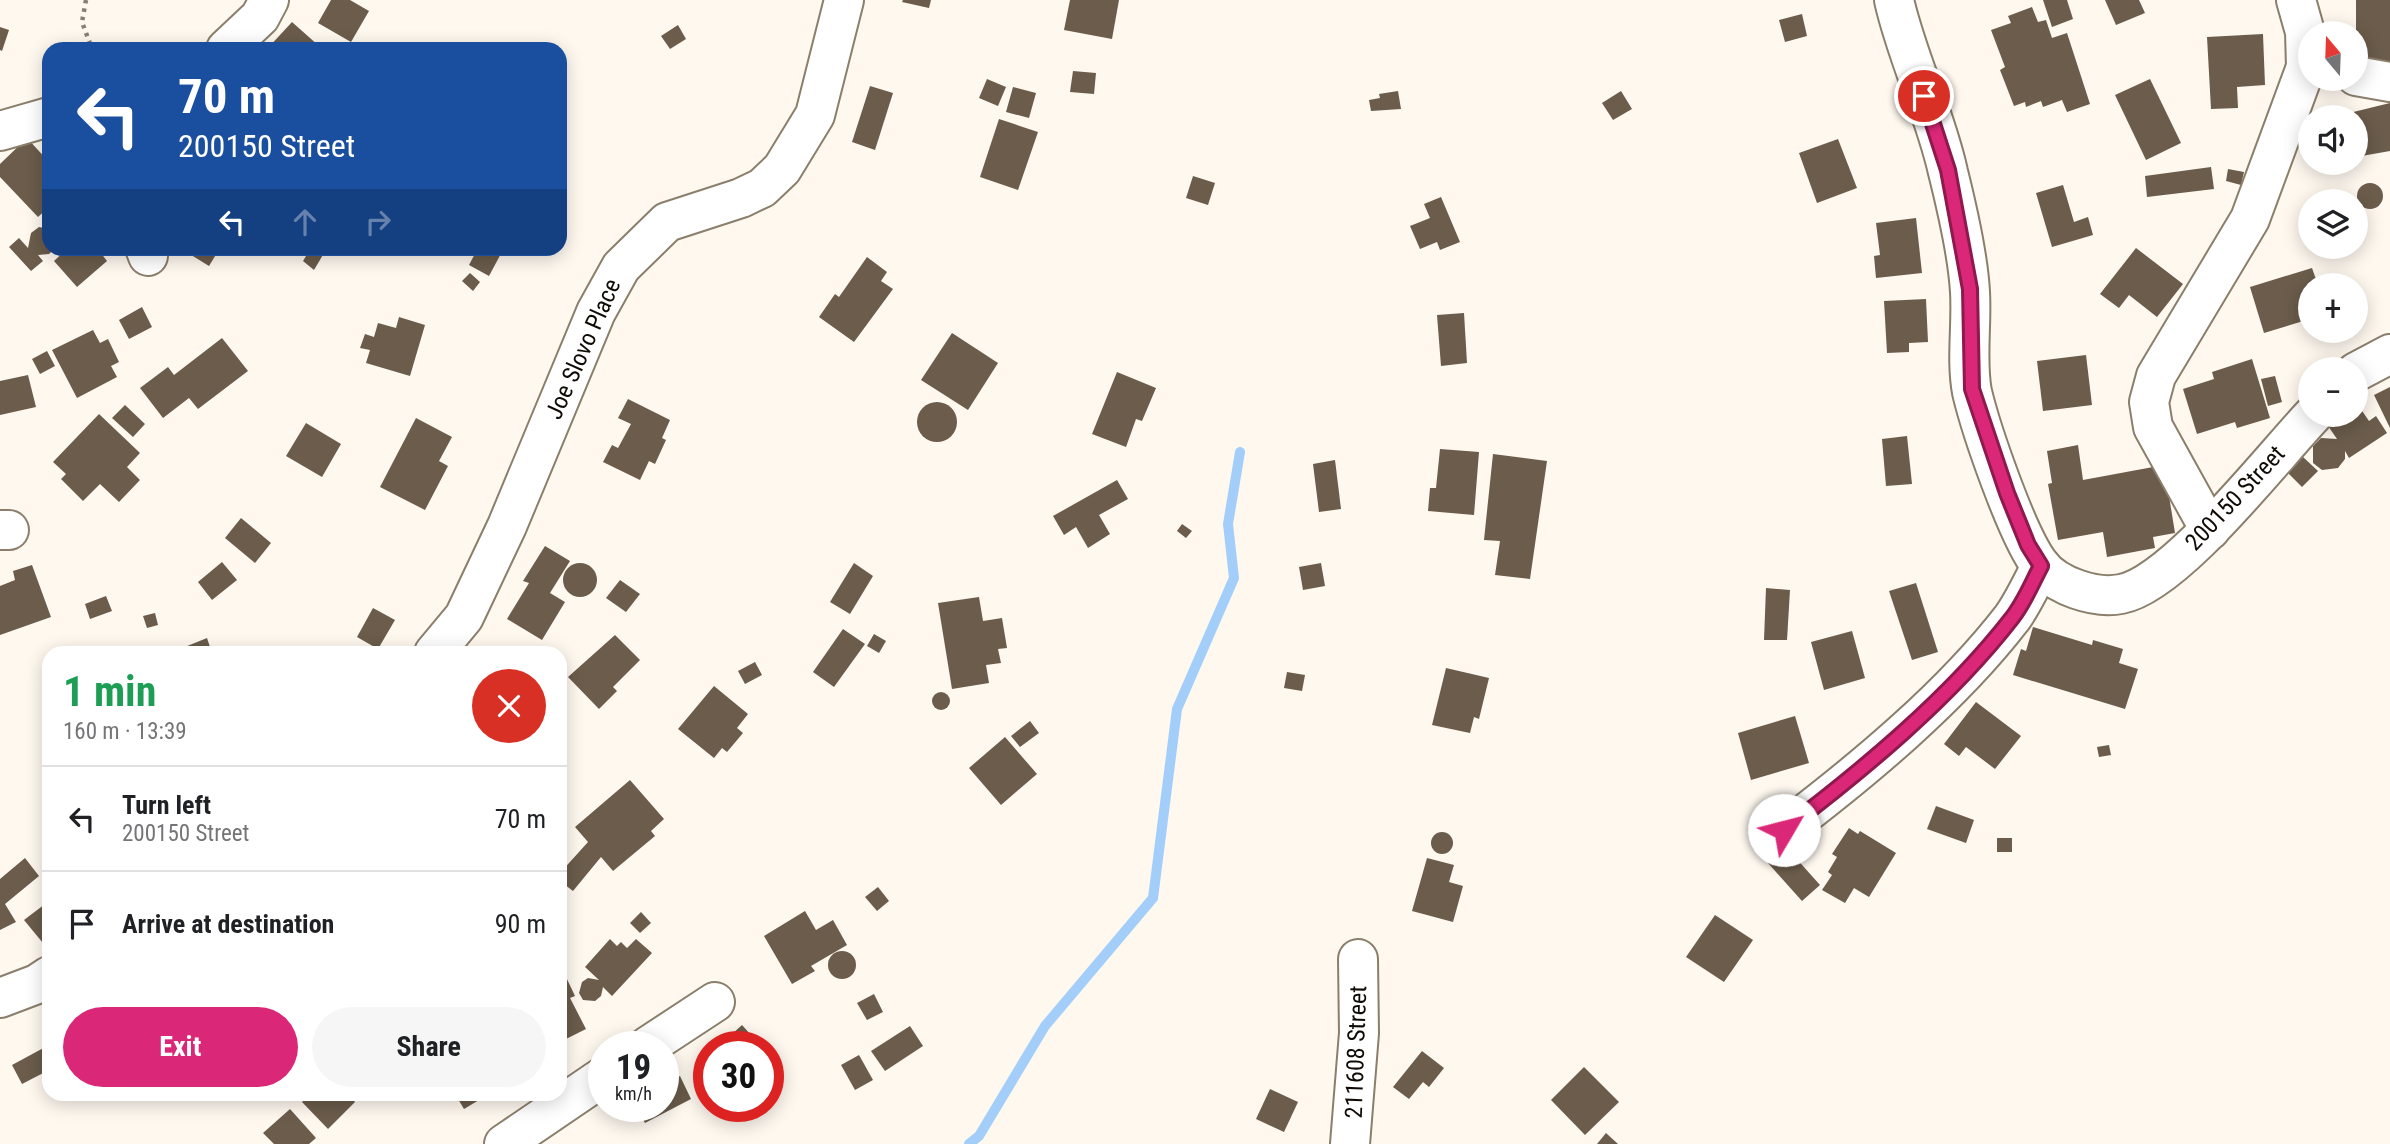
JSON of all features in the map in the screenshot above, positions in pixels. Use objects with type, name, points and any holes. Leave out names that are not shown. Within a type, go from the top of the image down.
[{"type":"street","points":[[233,42],[260,17],[269,0]]},
{"type":"street","name":"Joe Slovo Place","points":[[440,646],[464,617],[507,526],[596,312],[621,267],[667,222],[741,198],[762,188],[782,169],[815,115],[844,0]]},
{"type":"street","name":"200150 Street","points":[[1894,0],[1948,170],[1970,289],[1972,389],[2007,493],[2028,545],[2041,566],[2066,586],[2094,593],[2121,594],[2148,583],[2210,530],[2302,427]]},
{"type":"street","points":[[2296,0],[2302,21]]},
{"type":"street","points":[[2368,78],[2390,82]]},
{"type":"street","points":[[2210,530],[2153,427],[2149,402],[2156,376],[2249,219],[2299,91]]},
{"type":"street","points":[[0,131],[42,119]]},
{"type":"street","points":[[2368,366],[2390,354]]},
{"type":"street","points":[[1784,830],[1856,775],[1912,724],[2013,617],[2041,566]]},
{"type":"street","name":"211608 Street","points":[[1350,1144],[1359,1033],[1358,959]]},
{"type":"street","points":[[0,998],[42,981]]},
{"type":"street","points":[[671,1031],[715,1002]]},
{"type":"street","points":[[504,1144],[588,1087]]},
{"type":"path","points":[[86,0],[82,23],[89,42]]},
{"type":"building","points":[[331,0],[350,0],[369,11],[351,42],[318,23]]},
{"type":"building","points":[[931,0],[929,8],[902,2]]},
{"type":"building","points":[[1070,0],[1119,0],[1112,39],[1064,30]]},
{"type":"building","points":[[2043,0],[2067,0],[2073,19],[2052,27]]},
{"type":"building","points":[[2105,0],[2139,0],[2145,13],[2116,25]]},
{"type":"building","points":[[2356,0],[2390,0],[2390,62],[2368,61],[2368,21],[2356,21]]},
{"type":"building","points":[[2032,7],[2038,22],[2046,20],[2052,38],[2067,33],[2090,104],[2067,112],[2062,100],[2043,107],[2041,101],[2026,107],[2025,102],[2014,106],[2000,70],[2005,67],[1991,30],[2011,23],[2008,16]]},
{"type":"building","points":[[1802,14],[1807,36],[1785,42],[1779,20]]},
{"type":"building","points":[[292,22],[314,42],[273,42]]},
{"type":"building","points":[[678,25],[686,39],[670,49],[661,36]]},
{"type":"building","points":[[0,27],[9,30],[2,51],[0,50]]},
{"type":"building","points":[[2263,34],[2265,85],[2237,87],[2238,108],[2211,109],[2207,37]]},
{"type":"building","points":[[1073,71],[1096,73],[1094,94],[1070,92]]},
{"type":"building","points":[[987,79],[1006,87],[998,106],[979,98]]},
{"type":"building","points":[[2150,79],[2181,143],[2146,160],[2115,95]]},
{"type":"building","points":[[870,86],[893,93],[875,150],[852,142]]},
{"type":"building","points":[[1013,87],[1036,93],[1029,118],[1006,112]]},
{"type":"building","points":[[1398,91],[1401,109],[1371,111],[1369,100],[1380,98],[1379,94]]},
{"type":"building","points":[[1621,91],[1632,109],[1613,120],[1602,103]]},
{"type":"building","points":[[2390,103],[2390,151],[2368,155],[2368,108]]},
{"type":"building","points":[[999,119],[1038,132],[1018,190],[980,177]]},
{"type":"building","points":[[27,138],[42,154],[42,213],[38,217],[0,177],[0,164]]},
{"type":"building","points":[[1838,139],[1857,188],[1817,203],[1799,153]]},
{"type":"building","points":[[2211,167],[2214,189],[2147,197],[2145,176]]},
{"type":"building","points":[[2228,169],[2244,172],[2241,185],[2226,181]]},
{"type":"building","points":[[1193,176],[1215,183],[1208,205],[1186,198]]},
{"type":"building","points":[[2370,183],[2382,191],[2382,201],[2370,209],[2368,189],[2360,189]]},
{"type":"building","points":[[2063,185],[2074,222],[2088,217],[2093,235],[2052,247],[2036,193]]},
{"type":"building","points":[[1441,197],[1460,242],[1440,250],[1437,242],[1420,249],[1410,226],[1430,218],[1424,204]]},
{"type":"building","points":[[1916,218],[1922,273],[1876,278],[1874,256],[1880,255],[1876,223]]},
{"type":"building","points":[[42,228],[42,255],[38,255],[43,261],[31,271],[9,247],[19,238],[28,248],[31,233]]},
{"type":"building","points":[[2136,248],[2183,284],[2157,317],[2129,295],[2119,308],[2100,294]]},
{"type":"building","points":[[59,256],[103,256],[107,261],[77,287],[54,261]]},
{"type":"building","points":[[193,256],[215,256],[209,266]]},
{"type":"building","points":[[306,256],[322,256],[314,270],[303,261]]},
{"type":"building","points":[[474,256],[500,256],[489,276],[469,265]]},
{"type":"building","points":[[867,257],[887,272],[881,281],[893,289],[854,342],[819,317],[835,294],[839,297]]},
{"type":"building","points":[[2312,268],[2314,273],[2298,273],[2298,323],[2264,333],[2250,287]]},
{"type":"building","points":[[470,273],[480,282],[473,291],[462,281]]},
{"type":"building","points":[[1926,299],[1928,342],[1909,343],[1909,352],[1887,353],[1884,301]]},
{"type":"building","points":[[142,307],[152,327],[129,339],[119,320]]},
{"type":"building","points":[[1464,313],[1467,363],[1441,366],[1437,315]]},
{"type":"building","points":[[399,317],[425,325],[410,376],[366,363],[370,350],[360,348],[365,334],[374,337],[378,323],[396,328]]},
{"type":"building","points":[[93,330],[100,343],[108,339],[119,362],[111,366],[117,377],[77,398],[52,350]]},
{"type":"building","points":[[952,333],[998,363],[968,410],[921,380]]},
{"type":"building","points":[[222,338],[248,371],[198,409],[189,398],[163,418],[140,388],[168,367],[174,375]]},
{"type":"building","points":[[47,351],[55,366],[40,374],[32,359]]},
{"type":"building","points":[[2086,355],[2092,405],[2043,411],[2037,361]]},
{"type":"building","points":[[2252,359],[2270,418],[2237,428],[2235,422],[2197,434],[2183,389],[2214,379],[2212,372]]},
{"type":"building","points":[[1117,372],[1156,388],[1142,421],[1136,419],[1126,447],[1092,434]]},
{"type":"building","points":[[28,375],[36,407],[0,415],[0,381]]},
{"type":"building","points":[[2275,376],[2282,402],[2268,406],[2261,379]]},
{"type":"building","points":[[2390,387],[2390,428],[2374,395]]},
{"type":"building","points":[[628,399],[670,420],[662,438],[666,440],[655,464],[649,461],[640,480],[603,462],[612,445],[618,448],[631,424],[618,418]]},
{"type":"building","points":[[937,402],[951,408],[957,422],[951,436],[937,442],[923,436],[917,422],[923,408]]},
{"type":"building","points":[[125,405],[145,424],[133,437],[112,418]]},
{"type":"building","points":[[99,414],[140,453],[127,467],[140,480],[119,502],[100,484],[83,501],[61,479],[66,474],[53,462]]},
{"type":"building","points":[[2376,416],[2387,433],[2349,458],[2345,451],[2345,459],[2338,468],[2322,470],[2313,463],[2313,446],[2321,438],[2337,439],[2329,427],[2368,427],[2368,420]]},
{"type":"building","points":[[416,418],[452,437],[439,461],[448,466],[425,510],[380,487]]},
{"type":"building","points":[[306,423],[341,444],[322,477],[286,456]]},
{"type":"building","points":[[1907,436],[1912,484],[1886,486],[1882,439]]},
{"type":"building","points":[[2078,445],[2083,480],[2164,465],[2175,533],[2153,537],[2155,548],[2107,557],[2103,532],[2058,540],[2048,484],[2052,483],[2047,451]]},
{"type":"building","points":[[1440,449],[1479,452],[1474,515],[1428,511],[1430,488],[1436,488]]},
{"type":"building","points":[[1493,454],[1547,461],[1530,579],[1495,575],[1500,541],[1484,540]]},
{"type":"building","points":[[2303,457],[2318,471],[2302,487],[2288,473]]},
{"type":"building","points":[[1335,460],[1341,509],[1319,512],[1313,464]]},
{"type":"building","points":[[1117,480],[1128,499],[1099,515],[1110,534],[1088,548],[1076,527],[1064,535],[1053,516]]},
{"type":"building","points":[[241,518],[271,543],[255,563],[225,538]]},
{"type":"building","points":[[1182,524],[1192,531],[1186,538],[1177,531]]},
{"type":"building","points":[[545,546],[570,561],[550,593],[565,602],[542,640],[507,619],[529,583],[523,581]]},
{"type":"building","points":[[222,562],[237,580],[212,600],[198,582]]},
{"type":"building","points":[[580,563],[592,568],[597,580],[592,592],[580,597],[568,592],[563,580],[568,568]]},
{"type":"building","points":[[854,563],[873,576],[850,614],[830,602]]},
{"type":"building","points":[[1321,563],[1325,586],[1303,590],[1299,567]]},
{"type":"building","points":[[32,565],[51,617],[0,635],[0,586],[15,580],[13,571]]},
{"type":"building","points":[[620,580],[640,594],[626,612],[606,598]]},
{"type":"building","points":[[1916,583],[1938,652],[1912,660],[1889,591]]},
{"type":"building","points":[[1766,588],[1790,590],[1787,640],[1764,640]]},
{"type":"building","points":[[106,596],[112,611],[90,619],[85,604]]},
{"type":"building","points":[[979,597],[983,621],[1002,618],[1007,648],[998,649],[1001,663],[986,665],[989,683],[952,689],[938,603]]},
{"type":"building","points":[[373,608],[395,620],[380,646],[373,646],[357,637]]},
{"type":"building","points":[[155,613],[158,625],[147,628],[143,616]]},
{"type":"building","points":[[2033,627],[2092,645],[2093,640],[2123,649],[2119,663],[2138,669],[2125,709],[2013,675],[2021,649],[2026,651]]},
{"type":"building","points":[[843,629],[865,644],[834,687],[813,672]]},
{"type":"building","points":[[1852,631],[1865,678],[1824,690],[1811,642]]},
{"type":"building","points":[[874,634],[886,641],[879,653],[867,646]]},
{"type":"building","points":[[615,635],[640,660],[613,687],[617,691],[599,709],[568,677]]},
{"type":"building","points":[[207,638],[210,646],[187,646]]},
{"type":"building","points":[[755,662],[762,675],[745,684],[738,671]]},
{"type":"building","points":[[1446,668],[1489,678],[1479,719],[1474,717],[1470,733],[1432,725]]},
{"type":"building","points":[[1287,672],[1305,675],[1302,691],[1284,688]]},
{"type":"building","points":[[714,686],[748,714],[737,728],[743,733],[727,752],[722,748],[714,758],[678,729]]},
{"type":"building","points":[[941,692],[947,695],[950,701],[947,707],[941,710],[935,707],[932,701],[935,695]]},
{"type":"building","points":[[1976,702],[2021,736],[1995,769],[1966,747],[1959,756],[1944,744]]},
{"type":"building","points":[[1795,716],[1809,763],[1751,780],[1738,733]]},
{"type":"building","points":[[1030,721],[1039,733],[1020,747],[1011,736]]},
{"type":"building","points":[[1005,737],[1037,774],[1001,805],[969,768]]},
{"type":"building","points":[[2109,745],[2111,755],[2099,757],[2097,747]]},
{"type":"building","points":[[630,780],[664,819],[651,831],[655,836],[613,871],[601,857],[573,891],[567,886],[567,865],[588,842],[575,827]]},
{"type":"building","points":[[1936,806],[1974,820],[1966,843],[1927,829]]},
{"type":"building","points":[[1849,828],[1858,834],[1860,831],[1896,853],[1869,897],[1854,888],[1845,903],[1822,890],[1832,875],[1828,872],[1837,857],[1832,854]]},
{"type":"building","points":[[1438,832],[1446,832],[1453,839],[1453,847],[1446,854],[1438,854],[1431,847],[1431,839]]},
{"type":"building","points":[[1997,838],[2012,838],[2012,852],[1997,852]]},
{"type":"building","points":[[1786,847],[1820,885],[1802,901],[1768,863]]},
{"type":"building","points":[[25,858],[39,876],[5,904],[16,922],[0,930],[0,879]]},
{"type":"building","points":[[1427,858],[1454,865],[1449,882],[1463,886],[1453,922],[1412,911]]},
{"type":"building","points":[[878,887],[889,901],[877,911],[865,897]]},
{"type":"building","points":[[42,906],[42,942],[24,920]]},
{"type":"building","points":[[805,911],[816,930],[833,920],[847,945],[811,966],[815,971],[792,984],[764,936]]},
{"type":"building","points":[[641,912],[651,923],[640,933],[630,923]]},
{"type":"building","points":[[1715,915],[1753,940],[1724,982],[1686,957]]},
{"type":"building","points":[[610,939],[617,946],[621,942],[627,948],[636,939],[652,953],[612,996],[603,987],[601,996],[595,1001],[583,1000],[579,993],[582,982],[588,978],[599,980],[585,967]]},
{"type":"building","points":[[842,951],[852,955],[856,965],[852,975],[842,979],[832,975],[828,965],[832,955]]},
{"type":"building","points":[[567,979],[575,996],[570,998],[586,1029],[567,1038]]},
{"type":"building","points":[[874,994],[883,1012],[867,1020],[857,1003]]},
{"type":"building","points":[[742,1025],[747,1031],[735,1031]]},
{"type":"building","points":[[910,1026],[923,1046],[885,1071],[871,1051]]},
{"type":"building","points":[[42,1049],[42,1074],[22,1084],[12,1065]]},
{"type":"building","points":[[1422,1051],[1444,1068],[1429,1087],[1423,1082],[1409,1099],[1393,1087]]},
{"type":"building","points":[[859,1055],[873,1080],[855,1090],[841,1065]]},
{"type":"building","points":[[1584,1067],[1619,1102],[1585,1135],[1551,1100]]},
{"type":"building","points":[[679,1076],[691,1099],[679,1105]]},
{"type":"building","points":[[1270,1089],[1298,1102],[1284,1132],[1256,1119]]},
{"type":"building","points":[[354,1101],[355,1102],[328,1129],[302,1102]]},
{"type":"building","points":[[459,1101],[477,1101],[464,1109]]},
{"type":"building","points":[[290,1109],[316,1138],[309,1144],[274,1144],[263,1133]]},
{"type":"building","points":[[1606,1133],[1618,1144],[1597,1144]]},
{"type":"waterway","points":[[969,1144],[979,1136],[1045,1026],[1153,898],[1177,709],[1234,578],[1228,524],[1240,452]]},
{"type":"route","points":[[1784,830],[1856,775],[1929,707],[2013,617],[2041,566],[2028,545],[1979,418],[1972,389],[1970,289],[1948,170],[1924,96]]}]
